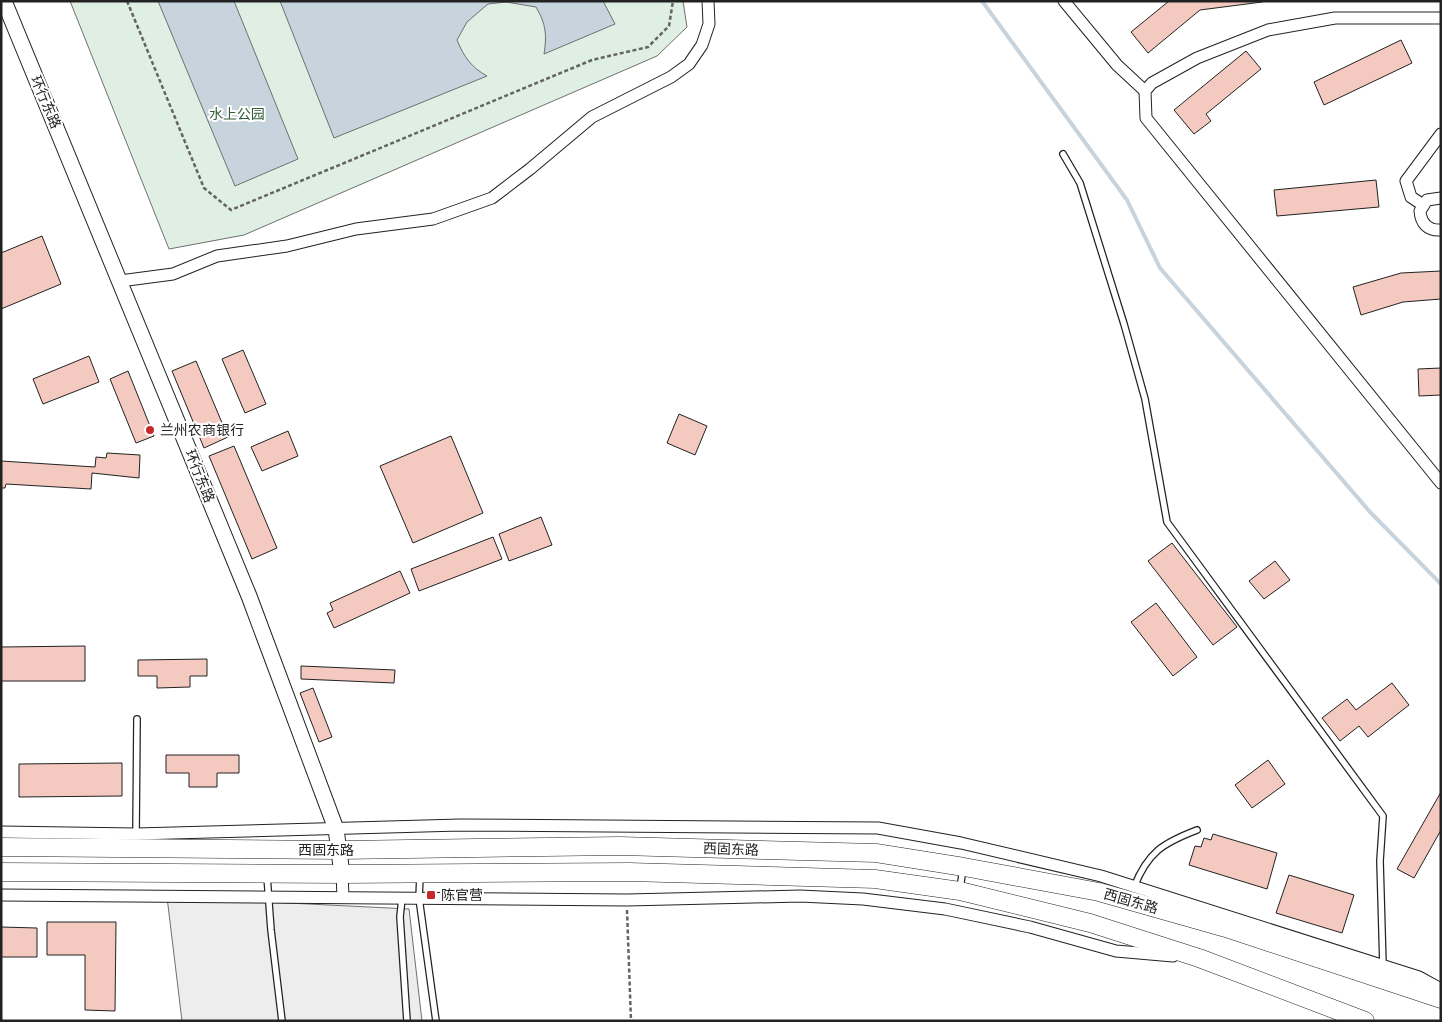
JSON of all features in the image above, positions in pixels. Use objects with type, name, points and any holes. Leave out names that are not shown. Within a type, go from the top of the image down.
[{"type":"main road","name":"西固东路","points":[[1,847],[340,850],[630,846],[876,853],[1098,892],[1133,894],[1226,928],[1441,999]]},
{"type":"main road","name":"西固东路","points":[[1,872],[267,874],[629,872],[875,879],[960,891],[1090,923],[1199,958],[1365,1021]]},
{"type":"street","name":"环行东路","points":[[4,1],[249,596],[336,829],[342,874]]},
{"type":"street","points":[[120,281],[173,274],[216,256],[287,246],[356,229],[433,219],[492,198],[592,117],[671,77],[689,64],[702,45],[709,24],[708,1]]},
{"type":"street","points":[[1064,1],[1117,65],[1145,90],[1146,118],[1441,483]]},
{"type":"street","points":[[1145,90],[1152,83],[1197,58],[1268,30],[1335,18],[1441,18]]},
{"type":"street","points":[[1423,205],[1410,197],[1406,181],[1441,134]]},
{"type":"street","points":[[1441,198],[1434,198],[1423,205],[1420,211],[1423,223],[1434,230],[1441,230]]},
{"type":"street","points":[[1,832],[136,834],[460,825],[878,828],[1019,855],[1133,894],[1420,977],[1441,990]]},
{"type":"street","points":[[342,874],[343,897]]},
{"type":"street","points":[[1,895],[627,900],[800,896],[863,899],[945,909],[1030,927],[1116,951],[1199,958]]},
{"type":"lane","points":[[1063,154],[1080,183],[1145,398],[1167,522],[1383,816],[1380,862],[1383,966]]},
{"type":"lane","points":[[136,834],[137,720]]},
{"type":"lane","points":[[1133,894],[1141,870],[1157,850],[1197,830]]},
{"type":"lane","points":[[960,891],[964,867]]},
{"type":"lane","points":[[420,873],[420,898],[436,1021]]},
{"type":"lane","points":[[267,874],[282,1021]]},
{"type":"lane","points":[[402,898],[400,917],[407,1021]]},
{"type":"path","points":[[127,1],[204,188],[231,210],[592,60],[648,47],[669,26],[673,1]]},
{"type":"path","points":[[627,900],[631,1021]]},
{"type":"green space","name":"水上公园","points":[[70,1],[683,1],[687,27],[657,56],[244,235],[169,249]]},
{"type":"shaded area","points":[[158,1],[234,1],[298,159],[235,186]]},
{"type":"shaded area","points":[[280,1],[603,1],[615,24],[544,54],[545,30],[536,7],[506,2],[488,4],[467,22],[457,40],[462,52],[469,61],[487,76],[334,138]]},
{"type":"shaded area","points":[[167,897],[409,909],[422,1021],[182,1021]]},
{"type":"building","points":[[1169,1],[1262,2],[1200,10],[1148,53],[1131,32]]},
{"type":"building","points":[[1401,40],[1412,63],[1324,105],[1314,82]]},
{"type":"building","points":[[1246,51],[1261,69],[1206,114],[1211,121],[1194,134],[1174,110]]},
{"type":"building","points":[[1376,180],[1379,207],[1277,216],[1274,190]]},
{"type":"building","points":[[42,236],[61,284],[1,309],[1,253]]},
{"type":"building","points":[[1441,271],[1441,299],[1403,302],[1361,315],[1353,287],[1401,273]]},
{"type":"building","points":[[243,350],[266,404],[245,413],[222,359]]},
{"type":"building","points":[[89,356],[99,382],[43,404],[33,379]]},
{"type":"building","points":[[196,361],[228,437],[204,448],[172,371]]},
{"type":"building","points":[[1441,368],[1441,395],[1419,396],[1418,369]]},
{"type":"building","points":[[128,371],[154,436],[136,443],[110,379]]},
{"type":"building","points":[[679,414],[707,426],[695,455],[667,443]]},
{"type":"building","points":[[288,431],[298,456],[262,471],[251,447]]},
{"type":"building","points":[[451,436],[483,513],[413,543],[380,466]]},
{"type":"building","points":[[234,446],[277,548],[252,559],[209,456]]},
{"type":"building","points":[[107,453],[140,455],[139,478],[92,473],[91,489],[6,484],[5,488],[1,488],[1,461],[95,467],[96,457],[106,458]]},
{"type":"building","points":[[541,517],[552,545],[509,561],[499,534]]},
{"type":"building","points":[[493,537],[502,559],[419,591],[411,569]]},
{"type":"building","points":[[1172,543],[1237,627],[1213,645],[1148,561]]},
{"type":"building","points":[[1275,561],[1290,580],[1264,599],[1249,581]]},
{"type":"building","points":[[400,571],[410,593],[334,628],[327,613],[333,610],[330,603]]},
{"type":"building","points":[[1156,603],[1197,657],[1173,676],[1131,622]]},
{"type":"building","points":[[85,646],[85,681],[1,681],[1,647]]},
{"type":"building","points":[[207,659],[207,676],[190,676],[190,687],[157,688],[157,676],[138,676],[138,660]]},
{"type":"building","points":[[301,666],[395,670],[394,683],[301,679]]},
{"type":"building","points":[[1392,683],[1409,705],[1368,737],[1359,726],[1340,741],[1322,718],[1347,699],[1356,710]]},
{"type":"building","points":[[313,688],[332,737],[319,742],[300,693]]},
{"type":"building","points":[[166,755],[239,755],[239,773],[217,773],[217,787],[189,787],[189,773],[166,773]]},
{"type":"building","points":[[1268,760],[1285,784],[1252,808],[1235,785]]},
{"type":"building","points":[[122,763],[122,796],[19,797],[19,764]]},
{"type":"building","points":[[1441,792],[1441,830],[1414,878],[1397,869]]},
{"type":"building","points":[[1213,834],[1277,853],[1267,889],[1189,865],[1195,846],[1201,847],[1204,838],[1211,840]]},
{"type":"building","points":[[1289,875],[1354,895],[1342,933],[1276,913]]},
{"type":"building","points":[[47,922],[116,922],[115,1011],[85,1010],[85,955],[47,955]]},
{"type":"building","points":[[1,927],[37,928],[37,957],[1,957]]},
{"type":"waterway","points":[[982,1],[1127,200],[1160,268],[1370,512],[1441,584]]},
{"type":"place","name":"兰州农商银行","points":[[150,430]]},
{"type":"place","name":"陈官营","points":[[431,895]]}]
